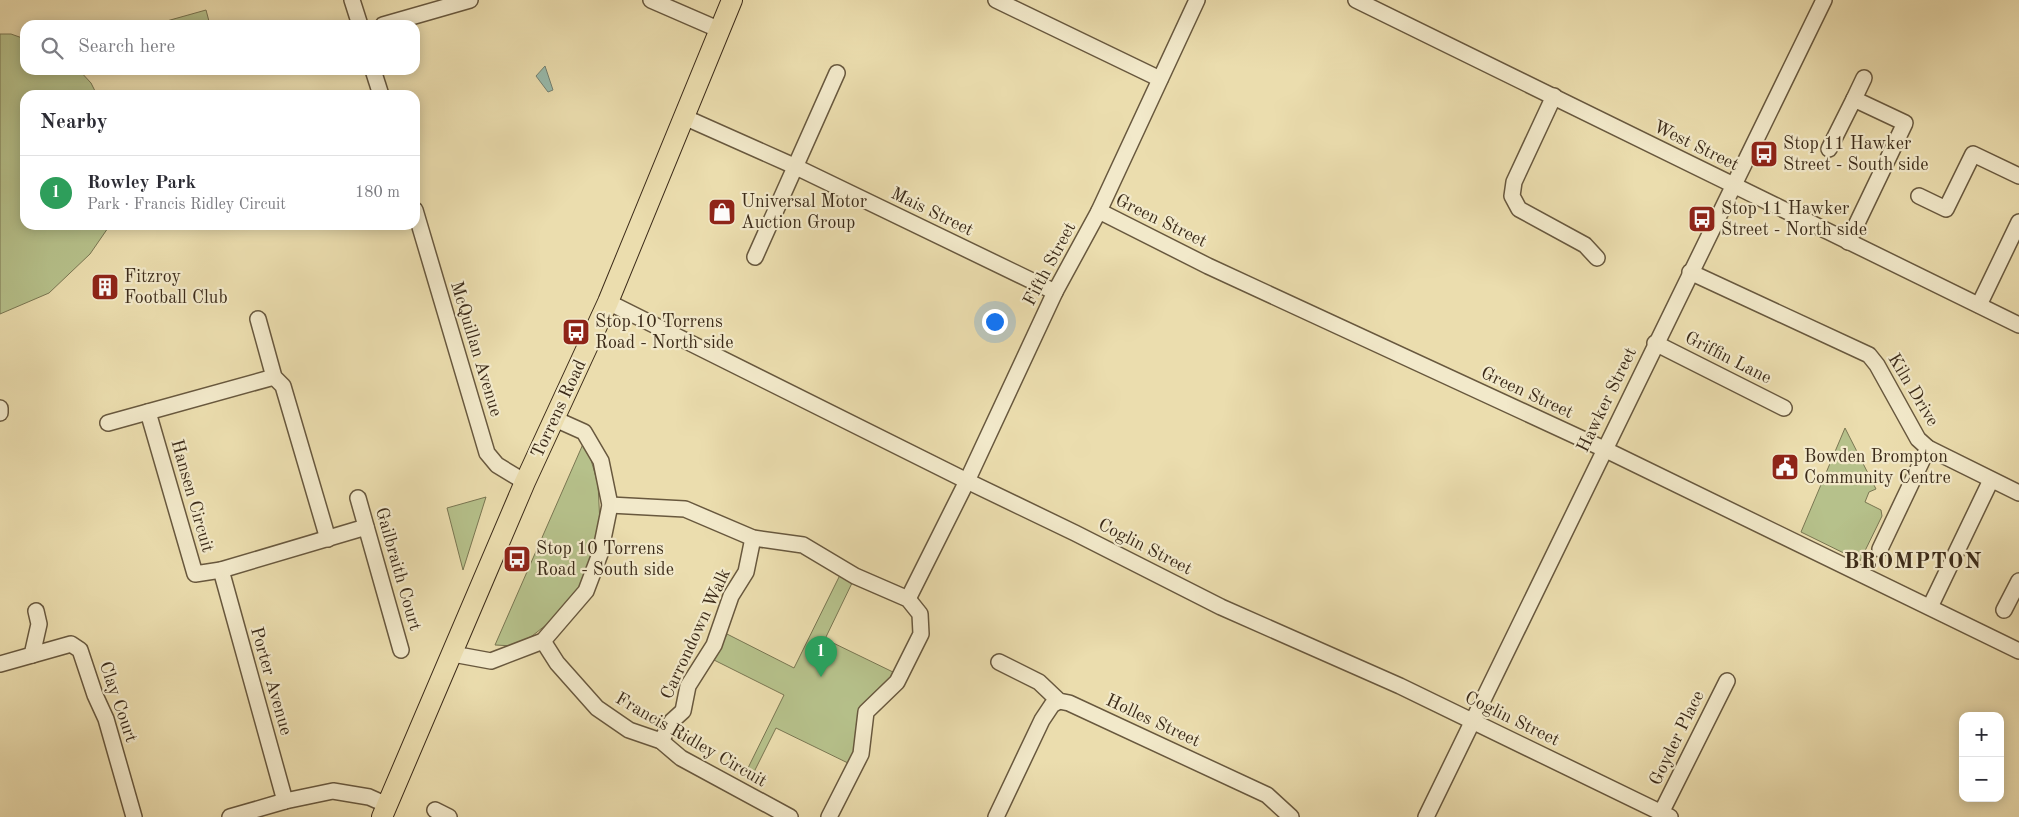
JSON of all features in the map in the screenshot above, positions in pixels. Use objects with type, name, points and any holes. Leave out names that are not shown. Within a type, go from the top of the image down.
[{"type":"main road","name":"Torrens Road","points":[[384,811],[453,654],[525,482],[608,302],[732,0]]},
{"type":"street","points":[[352,0],[358,20]]},
{"type":"street","points":[[400,20],[470,0]]},
{"type":"street","points":[[651,0],[720,30]]},
{"type":"street","points":[[996,0],[1160,79]]},
{"type":"street","name":"Fifth Street","points":[[908,599],[968,481],[1054,292],[1099,212],[1197,0]]},
{"type":"street","name":"West Street","points":[[1356,0],[2019,325]]},
{"type":"street","name":"Hawker Street","points":[[1426,817],[1655,343],[1824,0]]},
{"type":"street","points":[[755,257],[837,73]]},
{"type":"street","points":[[375,75],[379,90]]},
{"type":"street","points":[[1829,149],[1864,78]]},
{"type":"street","points":[[1554,96],[1514,182],[1512,196],[1519,209],[1585,245],[1597,258]]},
{"type":"street","points":[[1848,242],[1904,123],[1854,99]]},
{"type":"street","name":"Mais Street","points":[[684,116],[794,166],[1054,292]]},
{"type":"street","points":[[1919,196],[1946,209],[1973,154],[2019,176]]},
{"type":"street","name":"Green Street","points":[[1099,212],[1208,266],[1604,448],[2019,651]]},
{"type":"street","points":[[1978,305],[2019,222]]},
{"type":"street","name":"McQuillan Avenue","points":[[420,227],[488,453],[497,465],[525,482]]},
{"type":"street","name":"Kiln Drive","points":[[1690,272],[1869,355],[1877,365],[1918,439],[1928,448],[2019,494]]},
{"type":"street","name":"Coglin Street","points":[[608,302],[968,481],[1075,532],[1221,607],[1400,686],[1666,815]]},
{"type":"street","points":[[258,320],[274,377],[283,386],[328,539]]},
{"type":"street","name":"Griffin Lane","points":[[1655,343],[1784,408]]},
{"type":"street","points":[[108,423],[274,377]]},
{"type":"street","points":[[0,408],[0,413]]},
{"type":"street","name":"Hansen Circuit","points":[[148,412],[195,574],[221,570],[366,527]]},
{"type":"street","points":[[453,654],[491,661],[543,641],[586,591],[600,554],[610,505],[601,461],[584,432],[555,419]]},
{"type":"street","points":[[1880,549],[1928,448]]},
{"type":"street","points":[[1930,607],[1991,480]]},
{"type":"street","name":"Gailbraith Court","points":[[358,498],[401,650]]},
{"type":"street","points":[[610,505],[685,509],[753,538],[803,545],[855,576],[908,599],[920,614],[921,634],[897,682],[866,712],[861,754],[829,817]]},
{"type":"street","name":"Carrondown Walk","points":[[661,741],[672,721],[683,711],[688,686],[714,645],[732,596],[746,572],[753,538]]},
{"type":"street","name":"Porter Avenue","points":[[221,570],[285,801]]},
{"type":"street","points":[[2004,610],[2019,580]]},
{"type":"street","points":[[32,655],[39,624],[36,611]]},
{"type":"street","name":"Francis Ridley Circuit","points":[[543,641],[557,663],[597,708],[629,730],[661,741],[681,758],[790,817]]},
{"type":"street","name":"Clay Court","points":[[0,664],[71,644],[80,650],[94,695],[106,719],[134,817]]},
{"type":"street","name":"Holles Street","points":[[999,662],[1039,682],[1059,701],[1069,703],[1267,795],[1291,817]]},
{"type":"street","name":"Goyder Place","points":[[1666,815],[1727,681]]},
{"type":"street","points":[[996,817],[1042,720],[1052,705],[1059,701]]},
{"type":"street","points":[[230,817],[285,801],[333,791],[369,797],[384,811]]},
{"type":"green space","points":[[206,10],[209,20],[170,20]]},
{"type":"green space","points":[[0,34],[11,34],[20,37],[20,75],[84,75],[94,90],[20,90],[20,230],[107,230],[90,254],[49,293],[0,314]]},
{"type":"green space","points":[[1845,428],[1876,489],[1869,492],[1865,502],[1881,510],[1882,516],[1860,561],[1801,532]]},
{"type":"green space","points":[[583,444],[589,453],[598,484],[600,524],[595,547],[578,591],[551,621],[532,636],[514,646],[495,645]]},
{"type":"green space","points":[[486,497],[463,570],[447,508]]},
{"type":"green space","points":[[840,575],[853,581],[825,639],[895,673],[864,712],[859,752],[850,764],[776,728],[753,774],[747,770],[784,695],[714,660],[727,634],[794,668]]},
{"type":"shaded area","points":[[545,66],[553,90],[548,92],[536,76]]},
{"type":"place","name":"Stop 11 Hawker Street - South side","points":[[1764,154]]},
{"type":"place","name":"Universal Motor Auction Group","points":[[722,212]]},
{"type":"place","name":"Stop 11 Hawker Street - North side","points":[[1702,219]]},
{"type":"place","name":"Fitzroy Football Club","points":[[105,287]]},
{"type":"place","name":"Stop 10 Torrens Road - North side","points":[[576,332]]},
{"type":"place","name":"Bowden Brompton Community Centre","points":[[1785,467]]},
{"type":"place","name":"Stop 10 Torrens Road - South side","points":[[517,559]]},
{"type":"place","name":"Rowley Park","points":[[821,677]]},
{"type":"district","name":"BROMPTON","points":[[1913,562]]}]
